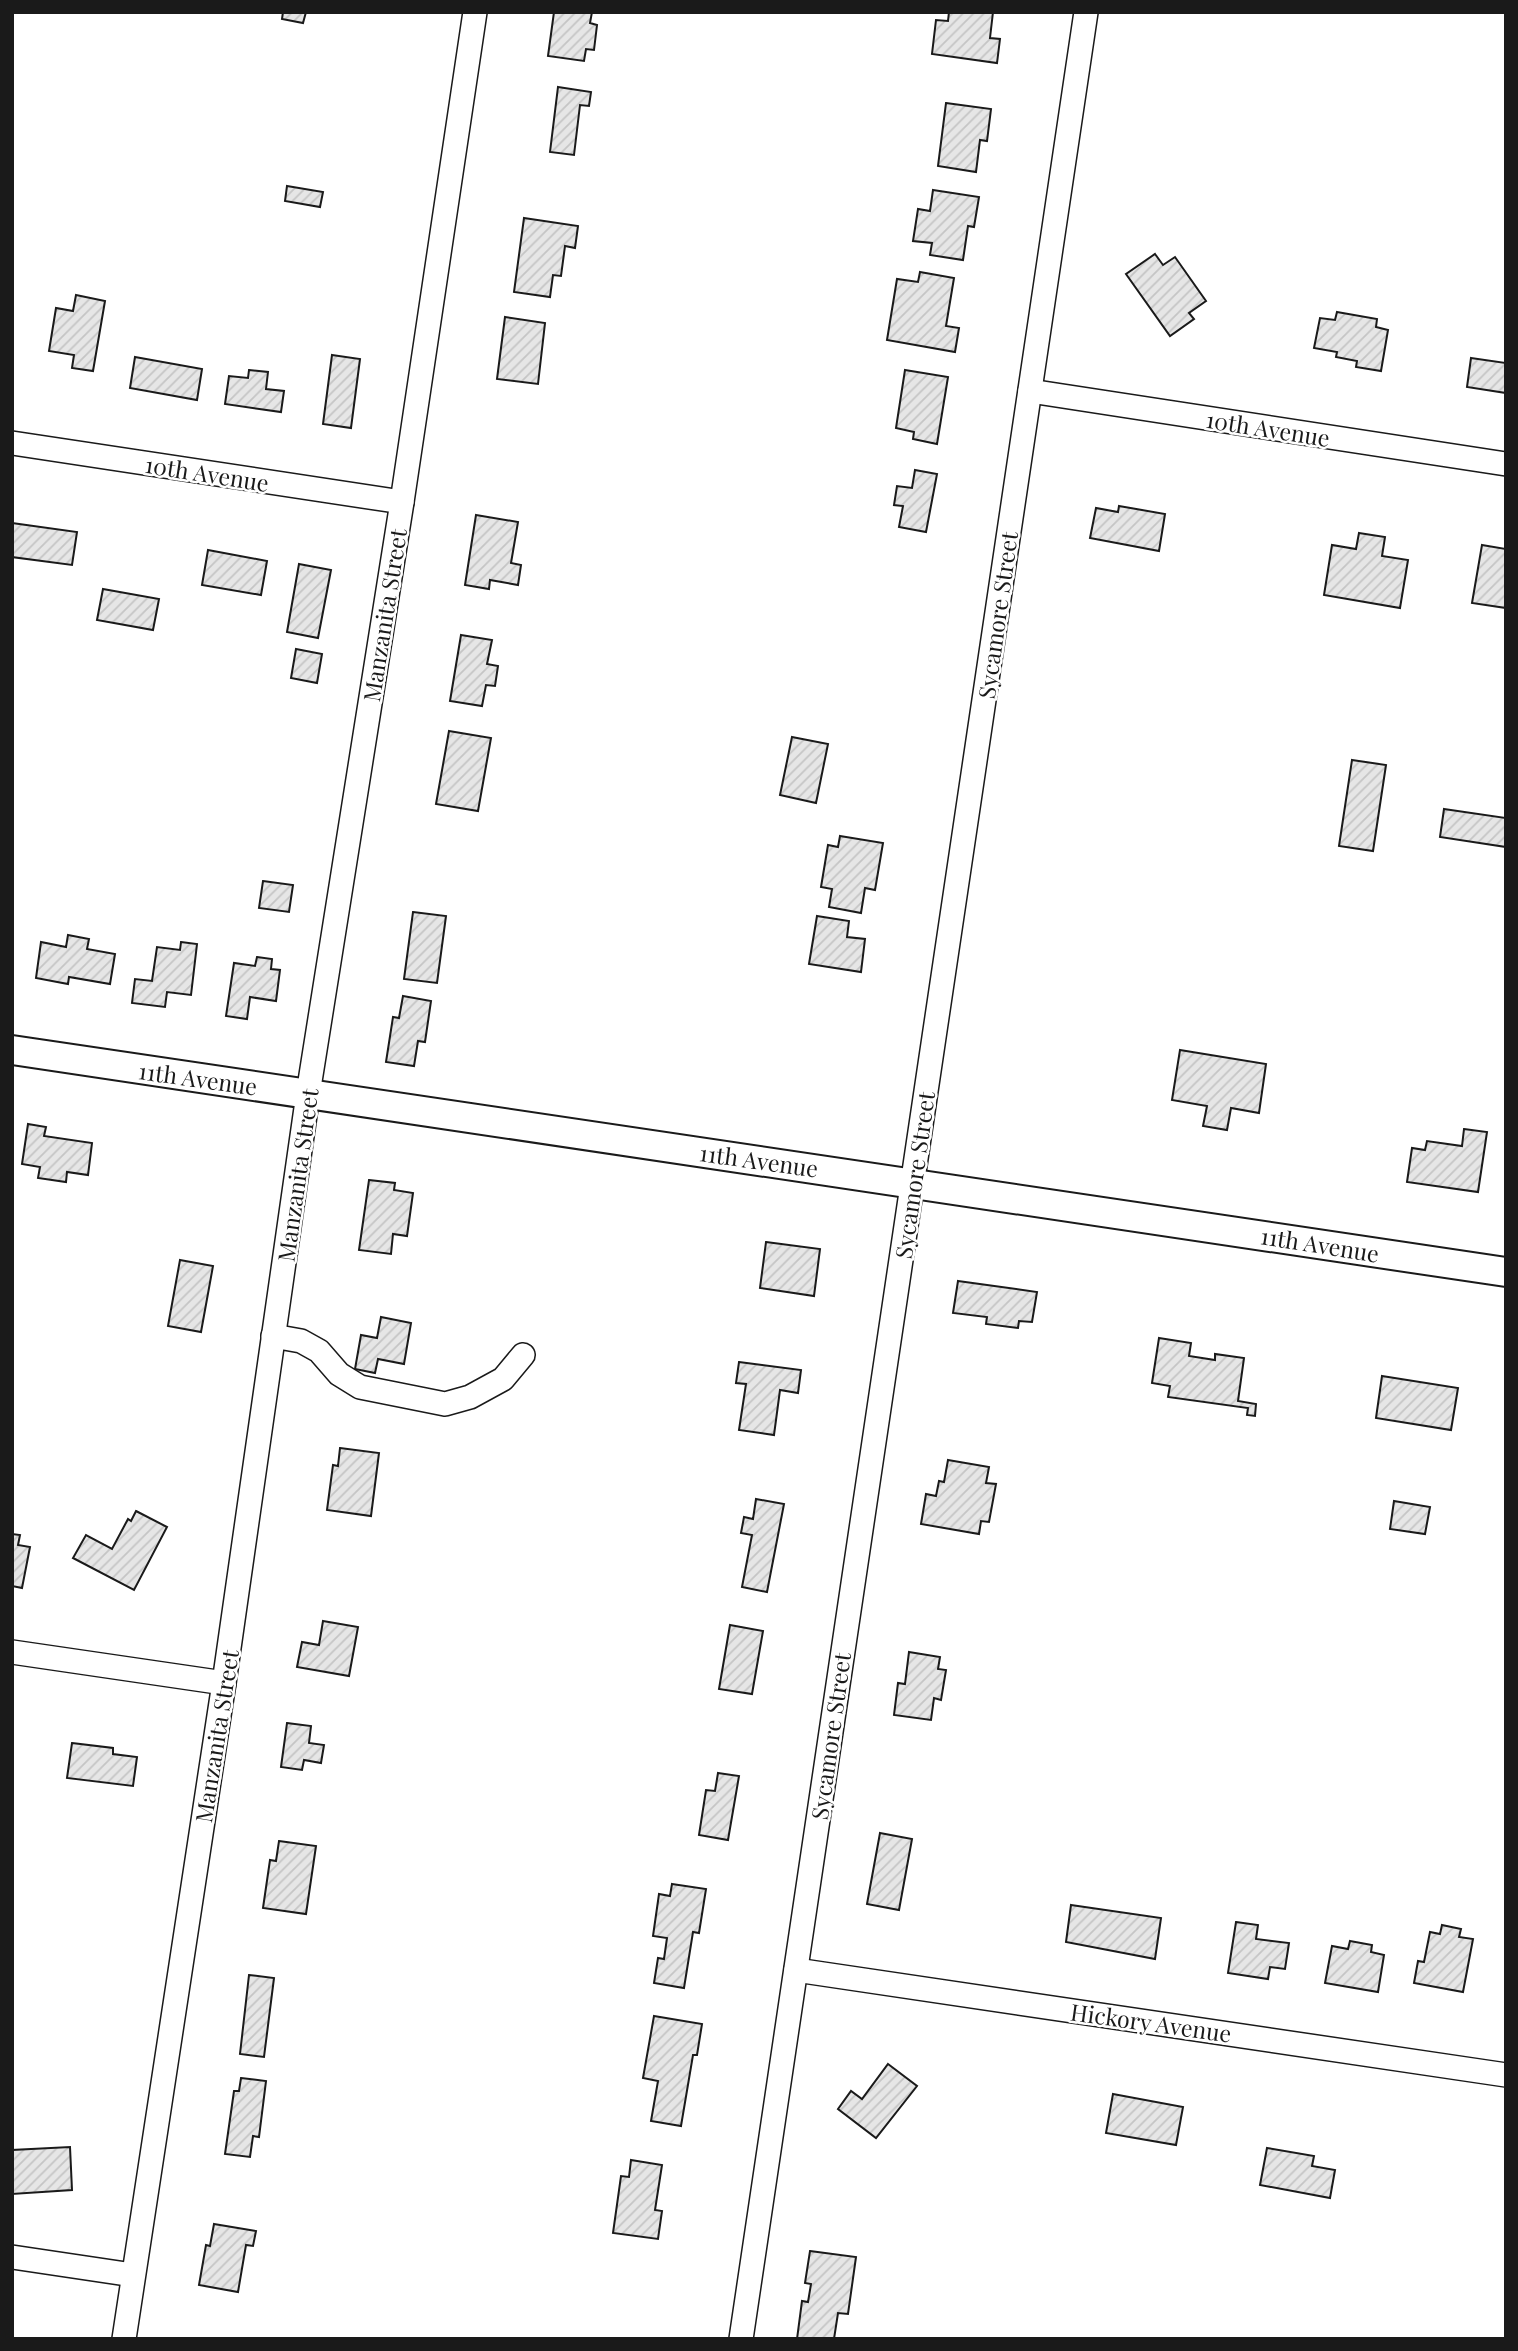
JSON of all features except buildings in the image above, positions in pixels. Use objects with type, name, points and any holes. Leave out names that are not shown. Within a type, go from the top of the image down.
[{"type":"main road","name":"11th Avenue","points":[[12,1050],[1506,1272]]},
{"type":"street","name":"Manzanita Street","points":[[124,2339],[224,1682],[308,1094],[402,502],[475,12]]},
{"type":"street","name":"Sycamore Street","points":[[741,2339],[1086,12]]},
{"type":"street","name":"10th Avenue","points":[[1030,391],[1506,464]]},
{"type":"street","name":"10th Avenue","points":[[12,443],[402,502]]},
{"type":"street","points":[[274,1336],[301,1341],[319,1351],[339,1374],[360,1387],[445,1405],[470,1397],[503,1379],[523,1355]]},
{"type":"street","points":[[12,1651],[224,1682]]},
{"type":"street","name":"Hickory Avenue","points":[[796,1970],[1506,2075]]},
{"type":"street","points":[[12,2257],[134,2275]]}]
